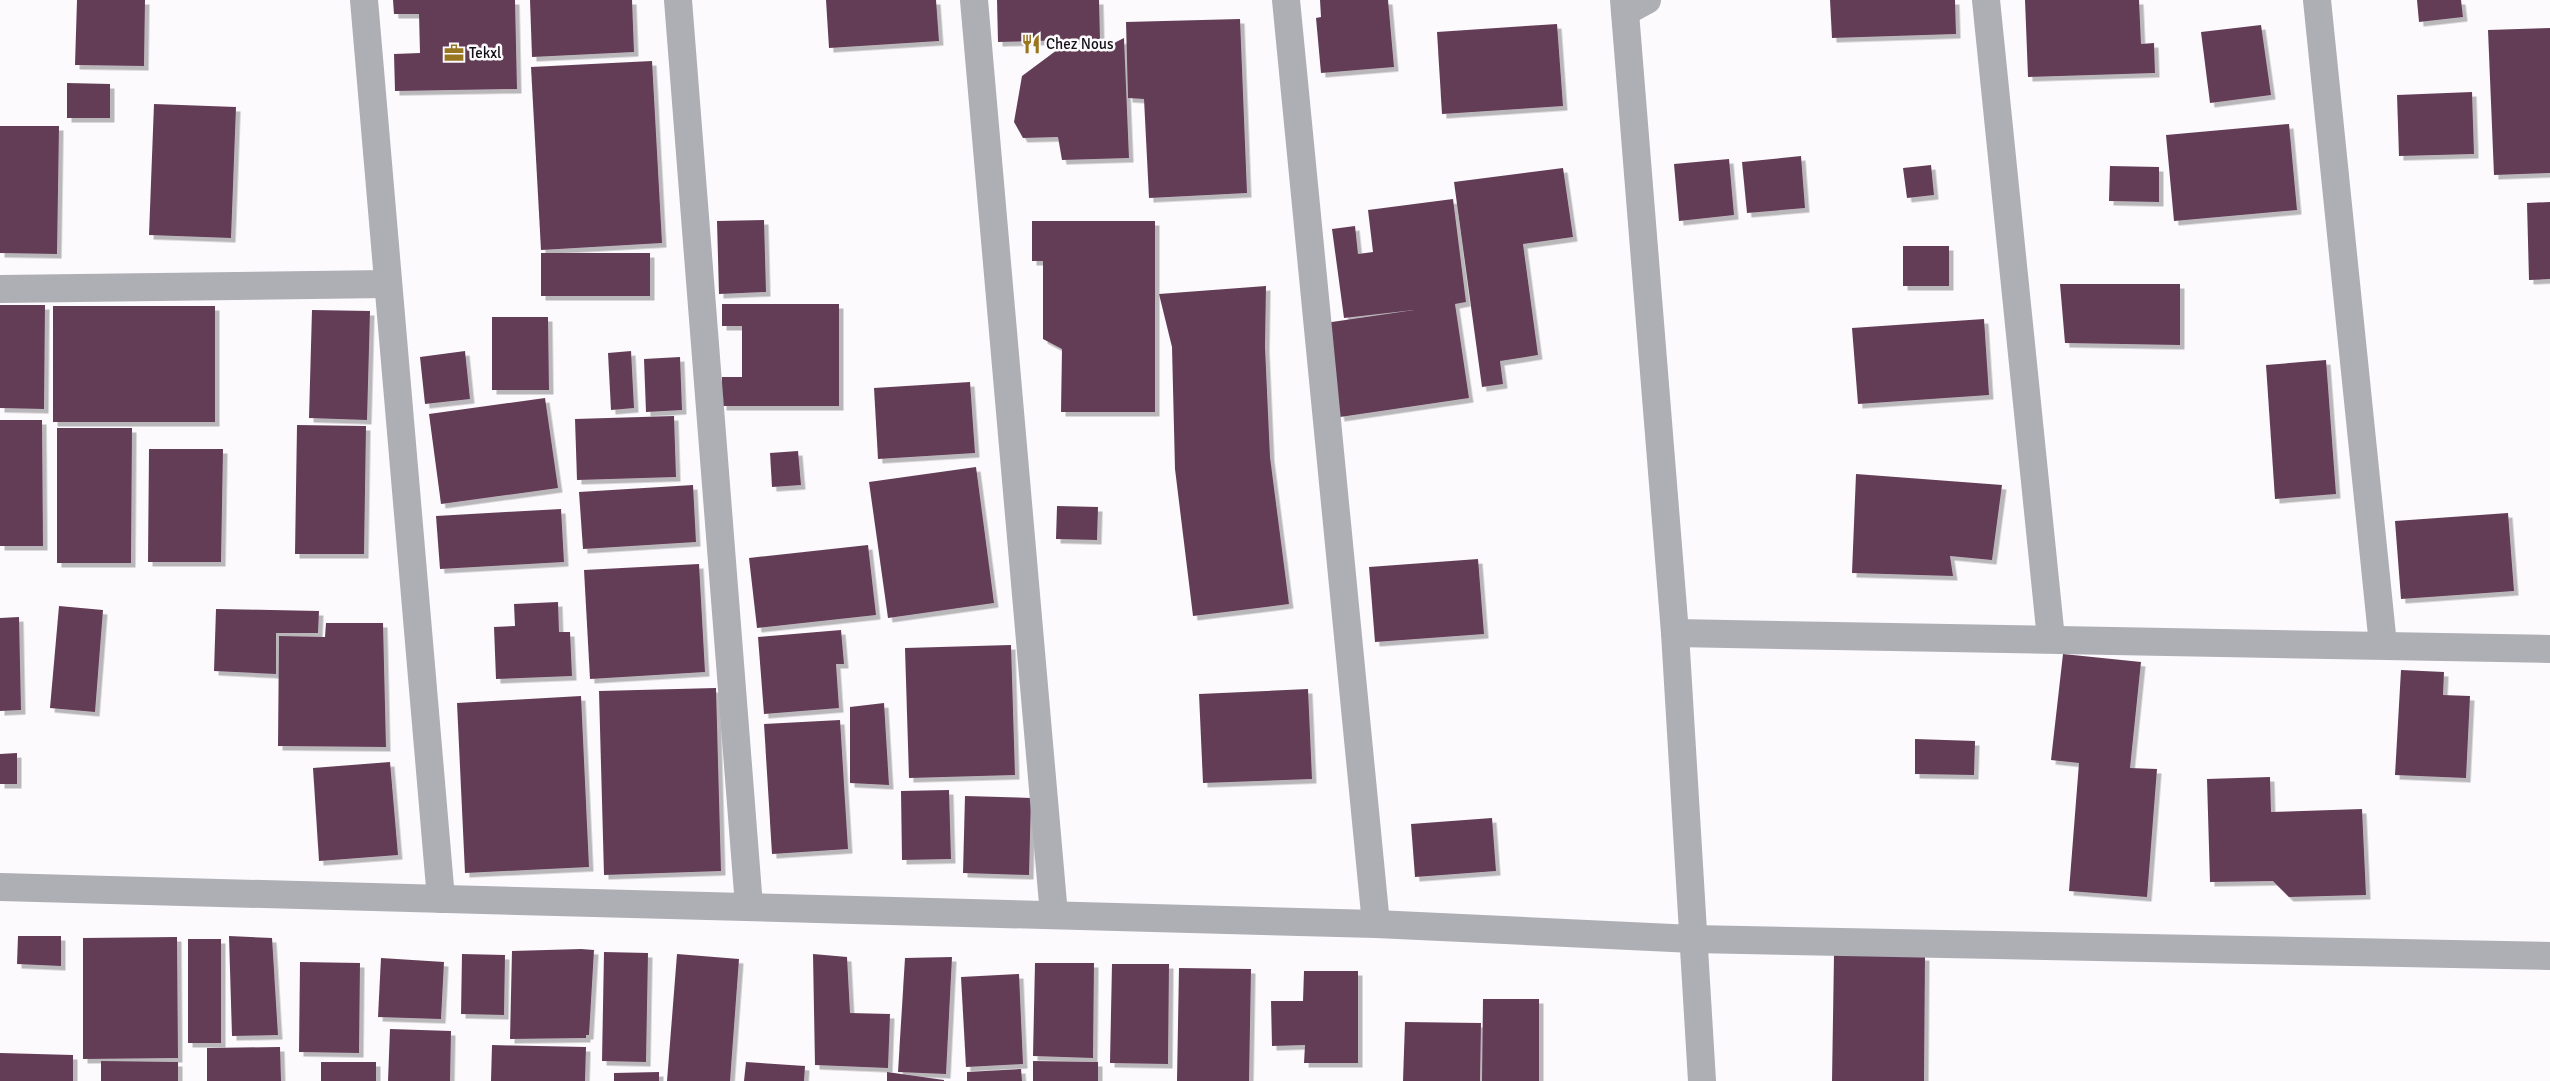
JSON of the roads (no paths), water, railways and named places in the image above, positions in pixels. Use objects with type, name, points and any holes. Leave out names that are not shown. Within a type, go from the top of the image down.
[{"type":"street","points":[[364,0],[441,899]]},
{"type":"street","points":[[678,0],[749,906]]},
{"type":"street","points":[[974,0],[1054,916]]},
{"type":"street","points":[[1286,0],[1376,924]]},
{"type":"street","points":[[1986,0],[2051,640]]},
{"type":"street","points":[[2317,0],[2383,646]]},
{"type":"street","points":[[1632,4],[1675,633],[1702,1081]]},
{"type":"street","points":[[0,290],[388,284]]},
{"type":"street","points":[[1675,633],[2550,649]]},
{"type":"street","points":[[0,887],[1376,924],[1694,939],[2550,956]]},
{"type":"place","name":"Chez Nous","points":[[1031,44]]},
{"type":"place","name":"Tekxl","points":[[454,53]]}]
